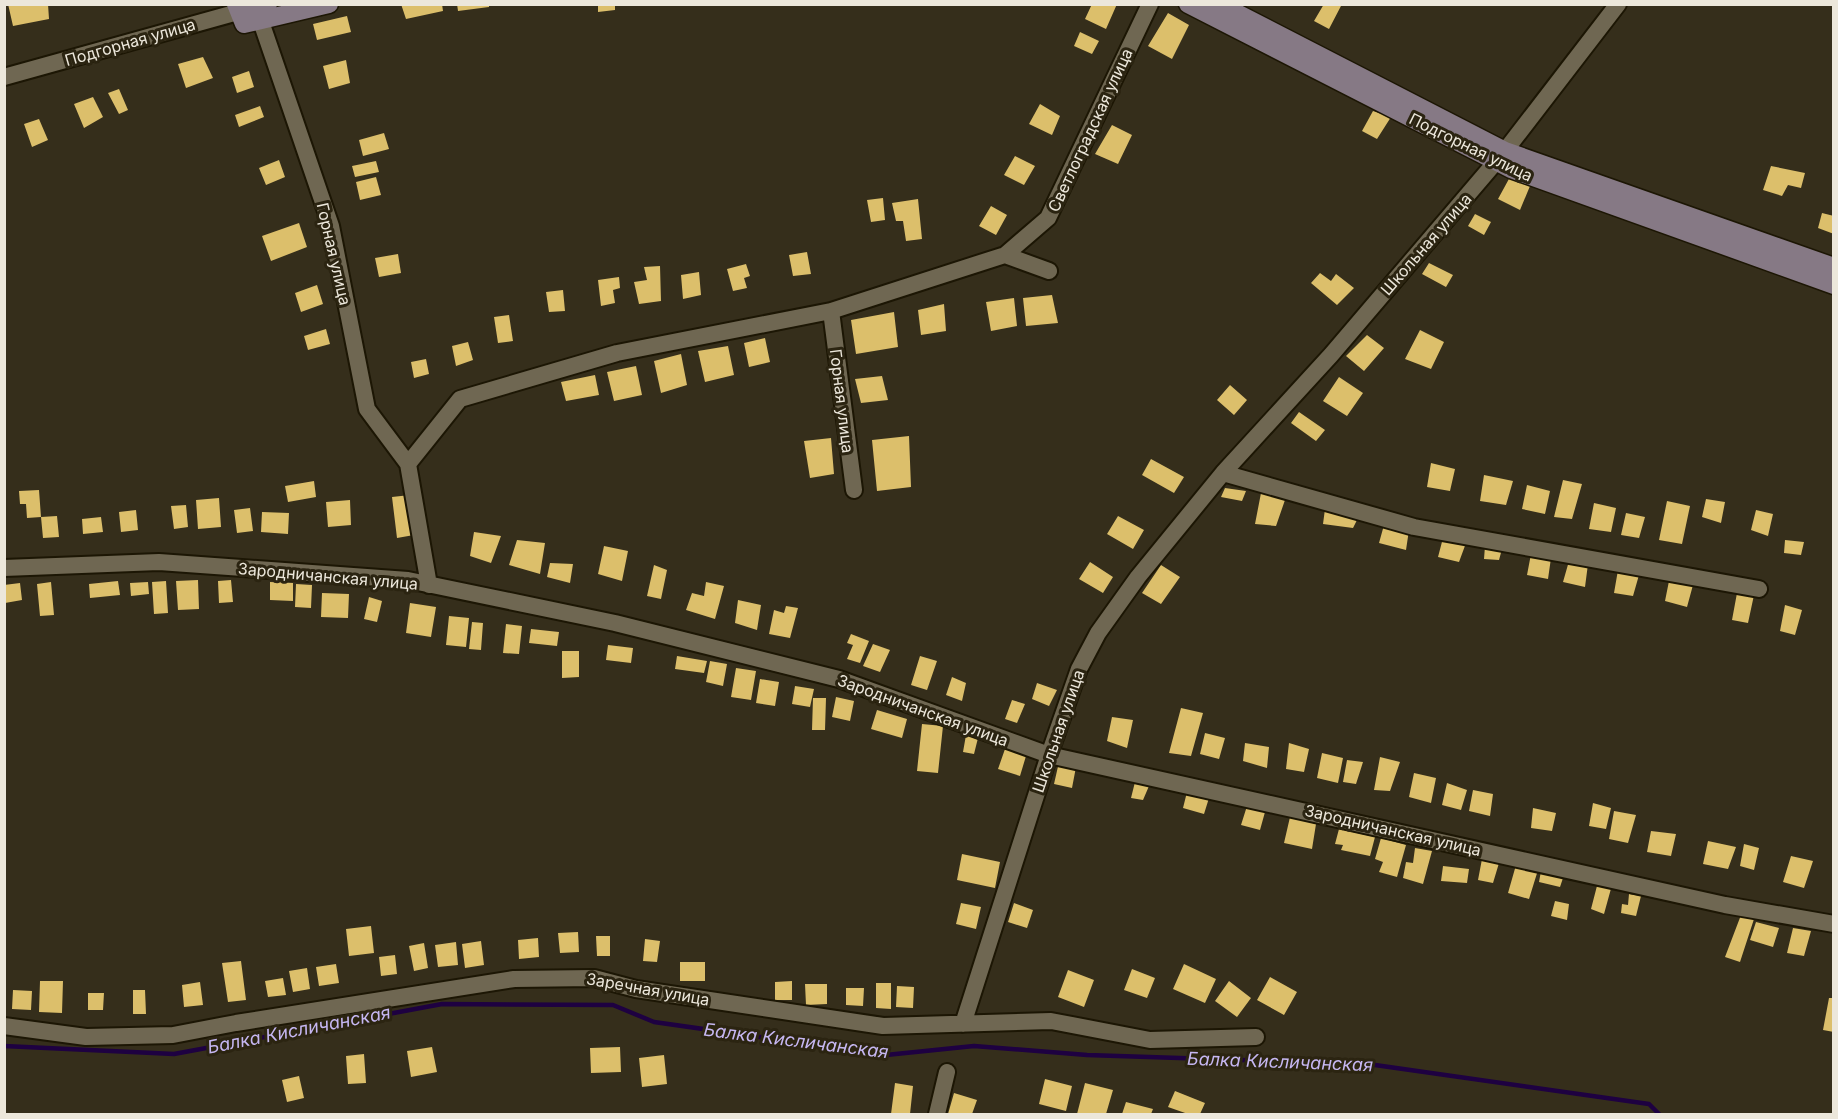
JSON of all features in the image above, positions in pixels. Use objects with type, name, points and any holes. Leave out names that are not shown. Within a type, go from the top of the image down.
[{"type":"street","name":"Подгорная улица","points":[[4,77],[251,11],[329,4]]},
{"type":"street","name":"Светлоградская улица","points":[[831,311],[1005,255],[1048,218],[1150,4]]},
{"type":"street","name":"Подгорная улица","points":[[1188,4],[1501,156],[1833,267]]},
{"type":"street","name":"Подгорная улица","points":[[1220,4],[1501,156],[1522,173],[1833,285]]},
{"type":"street","name":"Школьная улица","points":[[963,1024],[1049,755],[1079,669],[1098,633],[1138,577],[1223,473],[1331,355],[1501,156],[1618,4]]},
{"type":"street","name":"Горная улица","points":[[251,11],[331,226],[367,409],[408,464],[429,585]]},
{"type":"street","points":[[1005,255],[1049,271]]},
{"type":"street","name":"Горная улица","points":[[831,311],[854,490]]},
{"type":"street","points":[[408,464],[460,399],[617,353],[831,311]]},
{"type":"street","points":[[1223,473],[1414,527],[1759,589]]},
{"type":"street","name":"Зародничанская улица","points":[[4,568],[159,562],[408,580],[615,623],[838,679],[1049,755],[1725,906],[1833,924]]},
{"type":"street","name":"Заречная улица","points":[[4,1026],[86,1036],[173,1035],[514,979],[594,978],[636,989],[883,1026],[1051,1022],[1150,1040],[1256,1037]]},
{"type":"street","points":[[937,1114],[947,1072]]},
{"type":"building","points":[[8,4],[48,4],[49,19],[13,26]]},
{"type":"building","points":[[401,4],[442,4],[443,11],[406,19]]},
{"type":"building","points":[[457,4],[489,4],[489,7],[458,11]]},
{"type":"building","points":[[598,4],[615,4],[615,10],[598,12]]},
{"type":"building","points":[[1092,4],[1117,4],[1106,29],[1085,19]]},
{"type":"building","points":[[1324,4],[1342,4],[1329,29],[1314,21]]},
{"type":"building","points":[[1168,13],[1189,25],[1172,59],[1148,46]]},
{"type":"building","points":[[347,16],[351,32],[317,40],[313,24]]},
{"type":"building","points":[[1080,32],[1099,41],[1092,54],[1074,46]]},
{"type":"building","points":[[203,57],[213,78],[186,88],[178,64]]},
{"type":"building","points":[[346,60],[350,83],[329,89],[323,66]]},
{"type":"building","points":[[249,71],[254,87],[237,93],[232,77]]},
{"type":"building","points":[[119,89],[128,110],[119,114],[108,93]]},
{"type":"building","points":[[93,97],[103,117],[84,128],[74,104]]},
{"type":"building","points":[[1040,104],[1060,116],[1052,135],[1029,124]]},
{"type":"building","points":[[260,106],[264,117],[239,127],[235,115]]},
{"type":"building","points":[[1373,111],[1391,117],[1377,139],[1362,131]]},
{"type":"building","points":[[39,119],[48,140],[32,147],[24,124]]},
{"type":"building","points":[[1112,125],[1132,135],[1118,164],[1095,154]]},
{"type":"building","points":[[384,133],[389,149],[363,156],[359,140]]},
{"type":"building","points":[[1015,156],[1035,166],[1024,185],[1004,175]]},
{"type":"building","points":[[279,160],[285,177],[266,185],[259,168]]},
{"type":"building","points":[[376,161],[379,172],[355,177],[352,166]]},
{"type":"building","points":[[1771,166],[1805,173],[1801,188],[1788,185],[1782,196],[1763,190]]},
{"type":"building","points":[[376,177],[381,195],[360,200],[356,182]]},
{"type":"building","points":[[1510,177],[1530,186],[1520,210],[1498,199]]},
{"type":"building","points":[[883,198],[885,220],[871,222],[867,200]]},
{"type":"building","points":[[918,199],[922,239],[906,241],[903,221],[896,221],[892,203]]},
{"type":"building","points":[[991,206],[1007,215],[996,235],[979,226]]},
{"type":"building","points":[[1822,213],[1834,216],[1834,234],[1818,228]]},
{"type":"building","points":[[1475,214],[1491,222],[1484,235],[1468,226]]},
{"type":"building","points":[[299,223],[307,247],[271,261],[262,236]]},
{"type":"building","points":[[807,252],[811,274],[793,276],[789,255]]},
{"type":"building","points":[[398,254],[401,273],[379,277],[375,258]]},
{"type":"building","points":[[1429,263],[1453,275],[1446,287],[1422,274]]},
{"type":"building","points":[[746,264],[750,276],[744,278],[747,288],[733,291],[727,269]]},
{"type":"building","points":[[660,266],[661,301],[639,304],[634,282],[647,280],[644,267]]},
{"type":"building","points":[[699,272],[701,295],[683,299],[681,275]]},
{"type":"building","points":[[1320,273],[1331,281],[1336,274],[1354,288],[1337,305],[1311,283]]},
{"type":"building","points":[[619,277],[620,288],[613,290],[615,303],[601,306],[598,280]]},
{"type":"building","points":[[317,285],[323,304],[301,312],[295,293]]},
{"type":"building","points":[[563,290],[565,311],[549,312],[546,292]]},
{"type":"building","points":[[1052,295],[1058,323],[1026,326],[1023,298]]},
{"type":"building","points":[[1014,298],[1017,326],[991,331],[986,302]]},
{"type":"building","points":[[944,304],[946,331],[921,335],[918,310]]},
{"type":"building","points":[[894,312],[898,347],[856,354],[851,320]]},
{"type":"building","points":[[509,315],[513,341],[498,343],[494,317]]},
{"type":"building","points":[[326,329],[330,344],[308,350],[304,336]]},
{"type":"building","points":[[1420,330],[1444,342],[1431,369],[1405,359]]},
{"type":"building","points":[[1367,335],[1384,348],[1364,371],[1346,356]]},
{"type":"building","points":[[765,338],[770,362],[749,367],[744,343]]},
{"type":"building","points":[[468,342],[473,360],[456,366],[452,346]]},
{"type":"building","points":[[728,346],[734,375],[705,382],[698,351]]},
{"type":"building","points":[[681,354],[687,385],[661,393],[654,361]]},
{"type":"building","points":[[426,359],[429,374],[414,378],[411,362]]},
{"type":"building","points":[[636,366],[642,395],[614,401],[607,372]]},
{"type":"building","points":[[595,375],[599,395],[566,401],[561,382]]},
{"type":"building","points":[[882,376],[888,400],[861,403],[855,379]]},
{"type":"building","points":[[1339,377],[1363,393],[1347,416],[1323,401]]},
{"type":"building","points":[[1230,385],[1247,400],[1234,415],[1217,400]]},
{"type":"building","points":[[1299,412],[1325,430],[1316,441],[1291,423]]},
{"type":"building","points":[[909,436],[911,487],[877,491],[872,440]]},
{"type":"building","points":[[831,438],[834,474],[810,478],[804,441]]},
{"type":"building","points":[[1151,459],[1184,477],[1174,493],[1142,475]]},
{"type":"building","points":[[1431,463],[1455,469],[1450,491],[1427,487]]},
{"type":"building","points":[[1484,475],[1513,481],[1506,505],[1480,501]]},
{"type":"building","points":[[1563,480],[1582,484],[1572,519],[1554,517]]},
{"type":"building","points":[[314,481],[316,497],[288,502],[285,486]]},
{"type":"building","points":[[1527,485],[1550,491],[1545,514],[1522,509]]},
{"type":"building","points":[[1225,488],[1246,491],[1242,501],[1221,497]]},
{"type":"building","points":[[39,490],[41,517],[27,518],[26,504],[20,504],[19,491]]},
{"type":"building","points":[[1261,493],[1285,500],[1276,526],[1255,524]]},
{"type":"building","points":[[410,495],[414,535],[397,538],[392,497]]},
{"type":"building","points":[[219,498],[221,527],[198,529],[196,500]]},
{"type":"building","points":[[1706,499],[1725,502],[1721,523],[1702,517]]},
{"type":"building","points":[[350,500],[351,525],[328,527],[326,502]]},
{"type":"building","points":[[1667,501],[1690,506],[1682,544],[1659,540]]},
{"type":"building","points":[[1594,503],[1616,508],[1611,532],[1589,529]]},
{"type":"building","points":[[186,505],[188,527],[174,529],[171,506]]},
{"type":"building","points":[[250,508],[253,531],[237,533],[234,510]]},
{"type":"building","points":[[1325,509],[1358,518],[1353,528],[1323,524]]},
{"type":"building","points":[[136,510],[138,530],[121,532],[119,512]]},
{"type":"building","points":[[1756,510],[1773,514],[1768,536],[1751,530]]},
{"type":"building","points":[[262,512],[289,513],[288,534],[261,532]]},
{"type":"building","points":[[1626,513],[1645,517],[1639,538],[1621,535]]},
{"type":"building","points":[[57,516],[59,537],[43,538],[41,517]]},
{"type":"building","points":[[1118,516],[1144,530],[1133,549],[1107,534]]},
{"type":"building","points":[[101,517],[103,532],[83,534],[82,519]]},
{"type":"building","points":[[1384,525],[1409,530],[1406,550],[1379,543]]},
{"type":"building","points":[[474,532],[501,536],[491,563],[470,556]]},
{"type":"building","points":[[1443,538],[1466,543],[1459,562],[1438,557]]},
{"type":"building","points":[[517,540],[545,543],[540,574],[509,565]]},
{"type":"building","points":[[1785,540],[1804,542],[1801,555],[1784,553]]},
{"type":"building","points":[[604,546],[628,551],[622,581],[598,574]]},
{"type":"building","points":[[1485,546],[1502,549],[1499,560],[1484,559]]},
{"type":"building","points":[[1531,554],[1551,558],[1548,579],[1527,575]]},
{"type":"building","points":[[1569,561],[1588,564],[1585,587],[1563,582]]},
{"type":"building","points":[[1090,562],[1113,577],[1103,593],[1079,579]]},
{"type":"building","points":[[550,563],[573,564],[570,583],[547,577]]},
{"type":"building","points":[[654,565],[667,570],[661,599],[647,596]]},
{"type":"building","points":[[1161,565],[1180,577],[1161,604],[1142,593]]},
{"type":"building","points":[[1618,570],[1639,575],[1633,596],[1614,593]]},
{"type":"building","points":[[198,580],[199,609],[178,610],[176,581]]},
{"type":"building","points":[[231,580],[233,602],[219,603],[218,581]]},
{"type":"building","points":[[118,581],[120,595],[90,598],[89,584]]},
{"type":"building","points":[[166,581],[168,613],[154,614],[152,582]]},
{"type":"building","points":[[1669,581],[1693,585],[1687,607],[1665,601]]},
{"type":"building","points":[[51,582],[54,615],[40,616],[37,584]]},
{"type":"building","points":[[148,582],[149,594],[131,596],[130,583]]},
{"type":"building","points":[[270,582],[293,583],[293,601],[270,600]]},
{"type":"building","points":[[706,582],[724,586],[715,619],[686,610],[692,593],[704,596]]},
{"type":"building","points":[[20,583],[22,600],[5,603],[4,585]]},
{"type":"building","points":[[296,584],[312,585],[311,608],[295,607]]},
{"type":"building","points":[[322,593],[349,594],[348,618],[321,617]]},
{"type":"building","points":[[1737,593],[1754,595],[1748,623],[1732,620]]},
{"type":"building","points":[[369,597],[382,601],[377,622],[364,619]]},
{"type":"building","points":[[738,600],[761,605],[757,630],[735,623]]},
{"type":"building","points":[[410,603],[436,607],[431,637],[406,633]]},
{"type":"building","points":[[1785,605],[1802,610],[1795,635],[1780,631]]},
{"type":"building","points":[[786,606],[798,608],[790,638],[769,634],[774,610],[784,613]]},
{"type":"building","points":[[449,616],[469,618],[466,647],[446,645]]},
{"type":"building","points":[[472,622],[483,623],[481,650],[469,649]]},
{"type":"building","points":[[506,624],[522,626],[519,654],[503,653]]},
{"type":"building","points":[[531,629],[559,632],[557,646],[529,643]]},
{"type":"building","points":[[851,634],[869,641],[860,663],[847,659],[853,645],[847,643]]},
{"type":"building","points":[[873,644],[890,650],[880,672],[863,666]]},
{"type":"building","points":[[608,645],[633,648],[631,663],[606,660]]},
{"type":"building","points":[[562,651],[579,651],[579,677],[562,678]]},
{"type":"building","points":[[677,656],[707,661],[704,673],[675,669]]},
{"type":"building","points":[[920,656],[937,661],[927,690],[911,685]]},
{"type":"building","points":[[710,661],[727,664],[723,686],[706,682]]},
{"type":"building","points":[[736,668],[756,671],[751,700],[731,697]]},
{"type":"building","points":[[952,677],[966,683],[962,701],[946,695]]},
{"type":"building","points":[[760,679],[779,682],[775,706],[756,703]]},
{"type":"building","points":[[1037,683],[1057,690],[1049,706],[1032,699]]},
{"type":"building","points":[[795,686],[814,689],[810,707],[792,704]]},
{"type":"building","points":[[836,697],[854,701],[850,721],[832,717]]},
{"type":"building","points":[[813,698],[826,698],[825,730],[812,730]]},
{"type":"building","points":[[1012,700],[1025,704],[1017,723],[1005,719]]},
{"type":"building","points":[[1181,708],[1203,713],[1191,756],[1169,753]]},
{"type":"building","points":[[877,710],[907,719],[902,738],[871,729]]},
{"type":"building","points":[[1112,717],[1133,720],[1127,748],[1107,741]]},
{"type":"building","points":[[922,724],[943,726],[938,773],[917,771]]},
{"type":"building","points":[[1205,733],[1225,738],[1219,759],[1200,754]]},
{"type":"building","points":[[966,735],[978,738],[974,754],[963,752]]},
{"type":"building","points":[[1245,743],[1269,747],[1267,768],[1243,761]]},
{"type":"building","points":[[1289,743],[1309,749],[1304,772],[1286,769]]},
{"type":"building","points":[[1005,749],[1026,756],[1020,776],[998,769]]},
{"type":"building","points":[[1322,753],[1343,758],[1338,783],[1317,778]]},
{"type":"building","points":[[1380,757],[1400,762],[1390,791],[1374,790]]},
{"type":"building","points":[[1347,760],[1363,762],[1356,784],[1343,782]]},
{"type":"building","points":[[1059,762],[1076,767],[1072,788],[1054,784]]},
{"type":"building","points":[[1414,773],[1436,778],[1431,803],[1409,797]]},
{"type":"building","points":[[1135,782],[1149,786],[1143,800],[1131,798]]},
{"type":"building","points":[[1447,783],[1467,790],[1461,810],[1442,805]]},
{"type":"building","points":[[1473,790],[1493,794],[1490,816],[1469,811]]},
{"type":"building","points":[[1187,792],[1209,798],[1204,814],[1183,808]]},
{"type":"building","points":[[1593,803],[1611,808],[1606,829],[1589,826]]},
{"type":"building","points":[[1247,806],[1265,812],[1260,830],[1241,825]]},
{"type":"building","points":[[1533,808],[1556,813],[1552,831],[1531,828]]},
{"type":"building","points":[[1614,811],[1636,815],[1628,843],[1609,839]]},
{"type":"building","points":[[1290,817],[1316,824],[1312,849],[1284,843]]},
{"type":"building","points":[[1339,829],[1375,837],[1370,856],[1341,850],[1343,845],[1335,844]]},
{"type":"building","points":[[1651,831],[1676,834],[1671,856],[1647,852]]},
{"type":"building","points":[[1381,838],[1406,845],[1397,877],[1379,872],[1383,862],[1375,859]]},
{"type":"building","points":[[1708,841],[1736,847],[1728,869],[1703,864]]},
{"type":"building","points":[[1744,844],[1759,848],[1754,870],[1740,866]]},
{"type":"building","points":[[1415,848],[1432,851],[1423,884],[1403,878],[1406,862],[1413,863]]},
{"type":"building","points":[[962,854],[1000,862],[995,888],[957,880]]},
{"type":"building","points":[[1791,856],[1813,861],[1804,888],[1783,882]]},
{"type":"building","points":[[1482,859],[1499,863],[1493,883],[1478,880]]},
{"type":"building","points":[[1516,865],[1538,870],[1529,899],[1508,893]]},
{"type":"building","points":[[1443,866],[1469,869],[1467,883],[1441,881]]},
{"type":"building","points":[[1541,871],[1564,875],[1560,887],[1539,882]]},
{"type":"building","points":[[1598,882],[1612,885],[1604,914],[1591,909]]},
{"type":"building","points":[[1629,894],[1641,896],[1636,916],[1621,913],[1622,904],[1628,905]]},
{"type":"building","points":[[1555,901],[1569,904],[1567,920],[1551,916]]},
{"type":"building","points":[[961,903],[981,907],[976,929],[956,924]]},
{"type":"building","points":[[1014,903],[1033,910],[1027,928],[1008,922]]},
{"type":"building","points":[[1741,915],[1754,919],[1740,962],[1725,957]]},
{"type":"building","points":[[1756,922],[1779,928],[1773,947],[1750,940]]},
{"type":"building","points":[[371,926],[374,953],[349,956],[346,929]]},
{"type":"building","points":[[1793,928],[1811,931],[1804,956],[1787,953]]},
{"type":"building","points":[[578,932],[579,952],[560,953],[558,933]]},
{"type":"building","points":[[596,936],[610,936],[610,956],[597,956]]},
{"type":"building","points":[[538,938],[539,957],[519,959],[518,940]]},
{"type":"building","points":[[645,939],[660,941],[657,962],[643,961]]},
{"type":"building","points":[[481,941],[484,965],[465,968],[462,944]]},
{"type":"building","points":[[456,942],[458,965],[438,967],[435,945]]},
{"type":"building","points":[[424,943],[428,968],[414,971],[409,946]]},
{"type":"building","points":[[395,955],[397,974],[381,976],[379,957]]},
{"type":"building","points":[[241,961],[246,1000],[228,1002],[222,963]]},
{"type":"building","points":[[680,962],[705,962],[705,981],[680,981]]},
{"type":"building","points":[[336,964],[339,983],[319,986],[316,967]]},
{"type":"building","points":[[1184,964],[1216,979],[1205,1003],[1173,989]]},
{"type":"building","points":[[307,968],[310,989],[293,992],[289,971]]},
{"type":"building","points":[[1132,969],[1155,978],[1147,998],[1124,990]]},
{"type":"building","points":[[1068,970],[1094,980],[1084,1007],[1058,997]]},
{"type":"building","points":[[1270,977],[1297,992],[1284,1015],[1257,1000]]},
{"type":"building","points":[[283,978],[286,995],[268,997],[265,981]]},
{"type":"building","points":[[40,981],[63,981],[62,1013],[39,1012]]},
{"type":"building","points":[[792,981],[792,1000],[775,1000],[775,982]]},
{"type":"building","points":[[1229,981],[1251,998],[1237,1017],[1215,1001]]},
{"type":"building","points":[[200,982],[203,1005],[184,1007],[182,985]]},
{"type":"building","points":[[876,983],[891,983],[891,1009],[876,1008]]},
{"type":"building","points":[[805,984],[827,984],[827,1004],[806,1005]]},
{"type":"building","points":[[897,986],[914,987],[913,1008],[896,1007]]},
{"type":"building","points":[[846,988],[864,988],[863,1006],[846,1005]]},
{"type":"building","points":[[13,990],[32,991],[31,1010],[12,1009]]},
{"type":"building","points":[[133,990],[145,990],[146,1014],[133,1014]]},
{"type":"building","points":[[88,993],[104,993],[103,1010],[88,1010]]},
{"type":"building","points":[[1829,998],[1834,998],[1834,1032],[1823,1030]]},
{"type":"building","points":[[432,1047],[437,1072],[411,1077],[407,1051]]},
{"type":"building","points":[[620,1047],[621,1072],[591,1073],[590,1048]]},
{"type":"building","points":[[364,1054],[366,1083],[348,1084],[346,1056]]},
{"type":"building","points":[[664,1055],[667,1084],[642,1087],[639,1058]]},
{"type":"building","points":[[299,1076],[304,1098],[287,1102],[282,1080]]},
{"type":"building","points":[[1045,1079],[1072,1086],[1066,1111],[1039,1104]]},
{"type":"building","points":[[895,1083],[913,1086],[910,1114],[891,1114]]},
{"type":"building","points":[[1085,1083],[1113,1090],[1106,1114],[1077,1114]]},
{"type":"building","points":[[1175,1091],[1205,1103],[1200,1114],[1188,1114],[1168,1107]]},
{"type":"building","points":[[954,1093],[977,1100],[972,1114],[948,1114]]},
{"type":"building","points":[[1126,1102],[1153,1109],[1151,1114],[1122,1114]]},
{"type":"waterway","name":"Балка Кисличанская","points":[[4,1046],[174,1054],[442,1004],[613,1005],[654,1022],[886,1055],[974,1046],[1087,1055],[1368,1064],[1649,1104],[1659,1114]]}]
